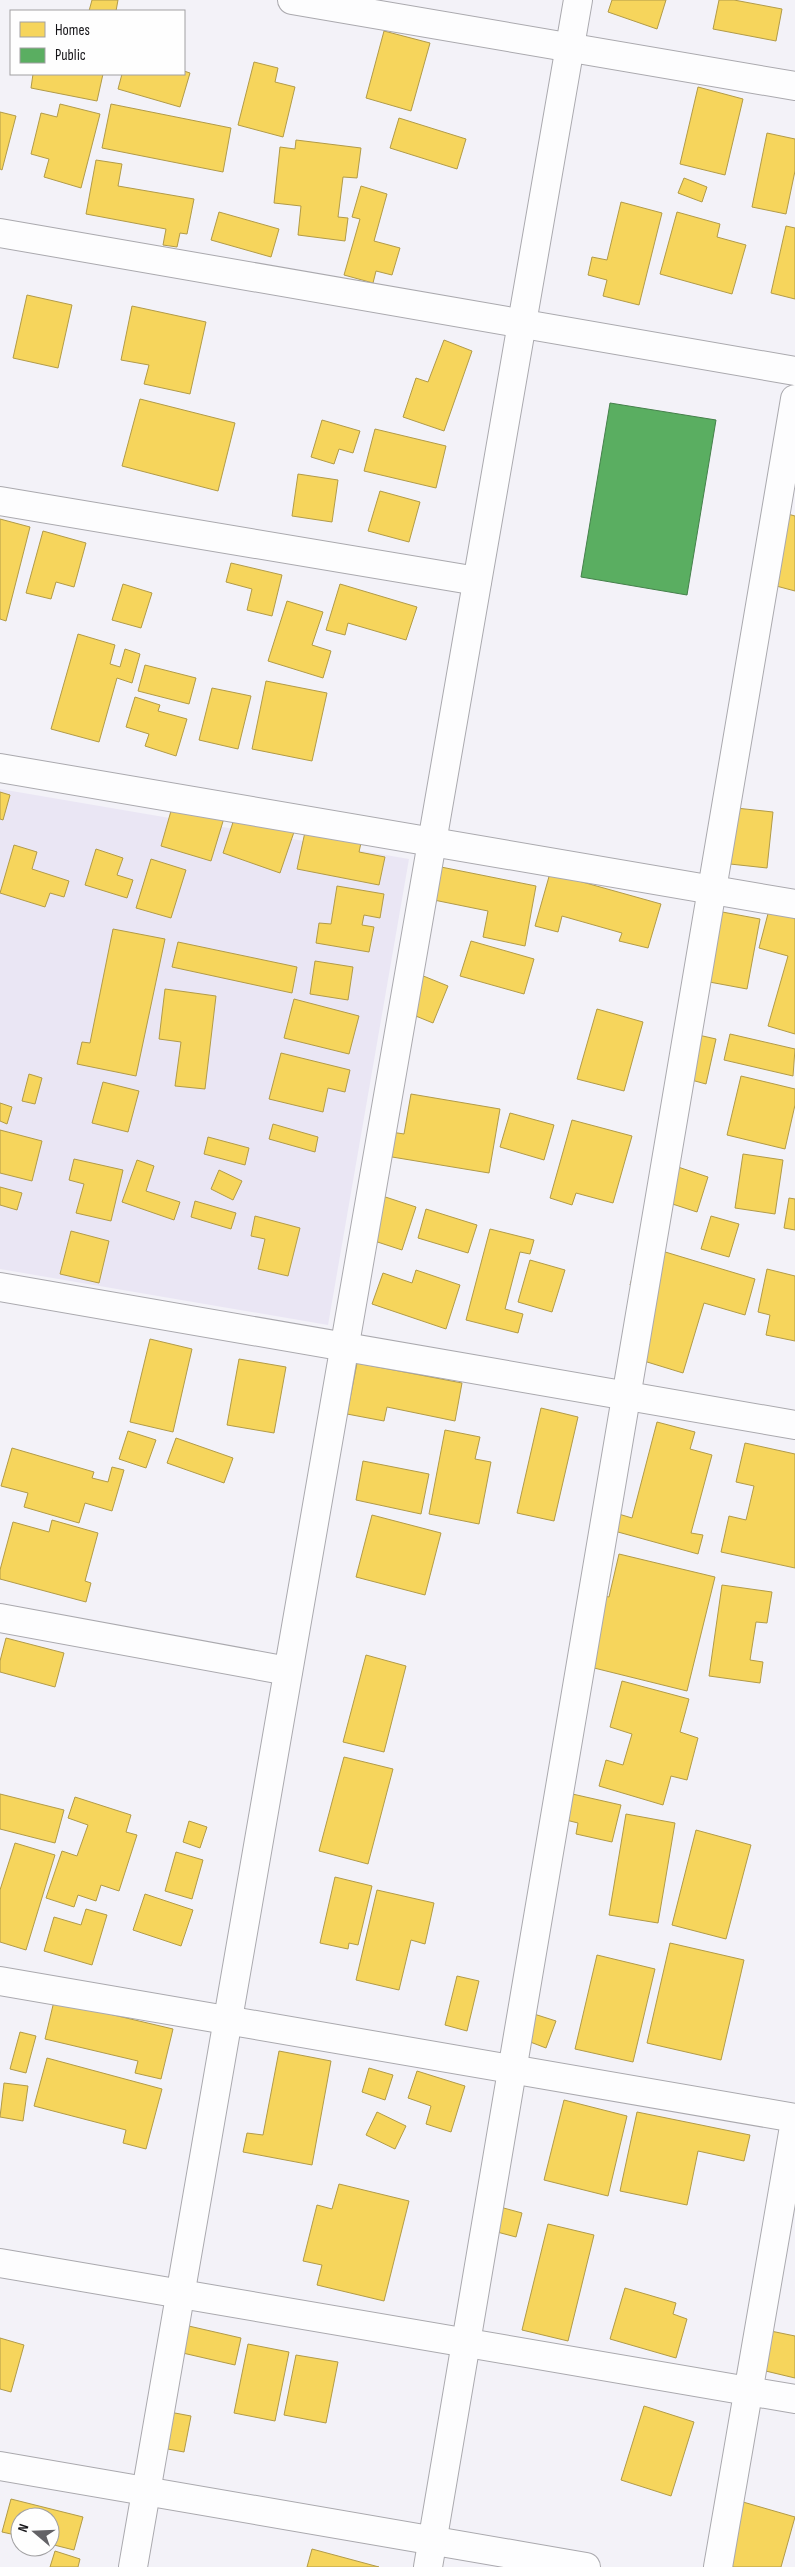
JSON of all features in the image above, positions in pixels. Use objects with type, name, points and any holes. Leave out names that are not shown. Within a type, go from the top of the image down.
[{"type":"street","points":[[292,0],[795,86]]},
{"type":"street","points":[[133,2567],[578,0]]},
{"type":"street","points":[[0,234],[795,371]]},
{"type":"street","points":[[428,2567],[795,400]]},
{"type":"street","points":[[0,501],[477,581]]},
{"type":"street","points":[[0,768],[795,904]]},
{"type":"street","points":[[0,1287],[795,1425]]},
{"type":"street","points":[[0,1618],[288,1671]]},
{"type":"street","points":[[0,1981],[795,2119],[718,2567]]},
{"type":"street","points":[[0,2263],[795,2399]]},
{"type":"street","points":[[0,2466],[586,2567]]},
{"type":"shaded area","points":[[0,789],[409,859],[328,1325],[0,1269]]},
{"type":"building: Homes","points":[[92,0],[118,0],[116,10],[89,10]]},
{"type":"building: Homes","points":[[612,0],[666,0],[657,29],[608,12]]},
{"type":"building: Homes","points":[[719,0],[734,0],[782,9],[776,41],[713,29]]},
{"type":"building: Homes","points":[[384,31],[430,43],[411,111],[366,98]]},
{"type":"building: Homes","points":[[254,62],[278,68],[275,82],[295,87],[283,137],[238,125]]},
{"type":"building: Homes","points":[[185,71],[190,73],[180,107],[118,89],[122,75],[185,75]]},
{"type":"building: Homes","points":[[33,75],[103,75],[97,101],[31,88]]},
{"type":"building: Homes","points":[[698,87],[743,99],[725,175],[680,164]]},
{"type":"building: Homes","points":[[60,104],[100,114],[81,188],[44,177],[49,159],[31,154],[41,113],[57,117]]},
{"type":"building: Homes","points":[[111,104],[231,128],[223,172],[102,148]]},
{"type":"building: Homes","points":[[0,112],[16,116],[2,170],[0,169]]},
{"type":"building: Homes","points":[[399,118],[466,139],[457,169],[390,148]]},
{"type":"building: Homes","points":[[767,133],[795,139],[795,171],[786,214],[752,207]]},
{"type":"building: Homes","points":[[296,140],[361,148],[357,178],[343,177],[338,217],[348,218],[345,241],[298,235],[301,206],[274,203],[280,147],[295,149]]},
{"type":"building: Homes","points":[[96,160],[122,164],[118,186],[194,199],[187,234],[180,233],[177,247],[163,245],[166,229],[86,214]]},
{"type":"building: Homes","points":[[684,178],[707,187],[702,202],[678,193]]},
{"type":"building: Homes","points":[[361,186],[387,194],[374,241],[400,248],[392,275],[376,271],[373,283],[344,275],[360,219],[352,217]]},
{"type":"building: Homes","points":[[621,202],[662,213],[639,305],[603,296],[607,280],[588,275],[592,257],[607,260]]},
{"type":"building: Homes","points":[[219,212],[279,229],[271,257],[211,240]]},
{"type":"building: Homes","points":[[677,212],[720,224],[717,237],[746,245],[732,294],[660,274]]},
{"type":"building: Homes","points":[[786,226],[795,228],[795,299],[771,293]]},
{"type":"building: Homes","points":[[27,295],[72,305],[58,368],[13,358]]},
{"type":"building: Homes","points":[[132,306],[206,322],[190,394],[144,384],[149,365],[121,360]]},
{"type":"building: Homes","points":[[444,340],[472,351],[444,431],[403,417],[416,378],[428,382]]},
{"type":"building: Homes","points":[[140,399],[235,423],[218,491],[122,466]]},
{"type":"building: Homes","points":[[322,420],[360,431],[353,453],[339,449],[334,464],[311,457]]},
{"type":"building: Homes","points":[[375,429],[446,446],[436,488],[364,471]]},
{"type":"building: Homes","points":[[298,474],[338,480],[332,522],[292,516]]},
{"type":"building: Homes","points":[[380,491],[420,502],[409,542],[368,531]]},
{"type":"building: Homes","points":[[784,513],[795,516],[795,591],[765,583]]},
{"type":"building: Homes","points":[[0,519],[30,527],[6,621],[0,619]]},
{"type":"building: Homes","points":[[43,531],[86,543],[74,587],[56,582],[51,599],[26,593]]},
{"type":"building: Homes","points":[[231,563],[282,575],[272,616],[247,610],[252,589],[226,582]]},
{"type":"building: Homes","points":[[123,584],[152,593],[141,628],[112,620]]},
{"type":"building: Homes","points":[[340,584],[417,607],[406,640],[348,623],[345,635],[326,630]]},
{"type":"building: Homes","points":[[287,601],[323,612],[312,645],[331,651],[323,678],[268,661]]},
{"type":"building: Homes","points":[[78,634],[115,645],[110,664],[120,667],[125,649],[140,654],[132,683],[117,678],[99,742],[51,729]]},
{"type":"building: Homes","points":[[145,665],[196,678],[189,704],[138,691]]},
{"type":"building: Homes","points":[[266,681],[327,693],[312,761],[252,749]]},
{"type":"building: Homes","points":[[212,688],[251,696],[238,749],[199,740]]},
{"type":"building: Homes","points":[[135,697],[160,705],[158,711],[187,719],[176,756],[145,746],[149,734],[126,727]]},
{"type":"building: Homes","points":[[0,792],[10,795],[3,820],[0,819]]},
{"type":"building: Homes","points":[[173,804],[224,818],[211,861],[161,846]]},
{"type":"building: Homes","points":[[736,808],[773,812],[767,868],[730,864]]},
{"type":"building: Homes","points":[[236,813],[294,832],[280,873],[223,853]]},
{"type":"building: Homes","points":[[305,832],[361,843],[359,852],[385,857],[379,885],[297,869]]},
{"type":"building: Homes","points":[[14,845],[37,852],[32,869],[69,881],[64,897],[50,893],[45,907],[0,893]]},
{"type":"building: Homes","points":[[96,849],[123,858],[117,875],[133,880],[127,898],[85,885]]},
{"type":"building: Homes","points":[[151,859],[186,870],[171,918],[136,908]]},
{"type":"building: Homes","points":[[431,865],[536,886],[525,946],[483,937],[488,911],[424,898]]},
{"type":"building: Homes","points":[[550,873],[661,904],[648,948],[619,941],[622,933],[562,916],[558,932],[535,926]]},
{"type":"building: Homes","points":[[337,886],[384,894],[380,918],[364,915],[362,925],[374,927],[369,952],[316,943],[319,923],[331,924]]},
{"type":"building: Homes","points":[[770,906],[795,913],[795,1034],[768,1026],[788,956],[759,948]]},
{"type":"building: Homes","points":[[717,911],[760,919],[747,989],[704,981]]},
{"type":"building: Homes","points":[[113,929],[165,939],[136,1076],[77,1064],[82,1042],[90,1043]]},
{"type":"building: Homes","points":[[471,941],[534,959],[524,994],[460,976]]},
{"type":"building: Homes","points":[[178,942],[297,967],[292,993],[172,967]]},
{"type":"building: Homes","points":[[315,961],[353,967],[348,1000],[310,994]]},
{"type":"building: Homes","points":[[411,971],[448,986],[433,1023],[396,1008]]},
{"type":"building: Homes","points":[[165,989],[216,996],[205,1089],[175,1086],[181,1042],[159,1039]]},
{"type":"building: Homes","points":[[294,999],[359,1016],[349,1054],[284,1038]]},
{"type":"building: Homes","points":[[597,1009],[643,1022],[624,1091],[577,1079]]},
{"type":"building: Homes","points":[[694,1034],[716,1039],[706,1084],[684,1078]]},
{"type":"building: Homes","points":[[730,1034],[795,1049],[793,1076],[724,1060]]},
{"type":"building: Homes","points":[[281,1053],[350,1070],[345,1092],[328,1088],[323,1112],[269,1099]]},
{"type":"building: Homes","points":[[29,1074],[42,1078],[35,1104],[22,1101]]},
{"type":"building: Homes","points":[[741,1076],[795,1089],[795,1105],[785,1149],[727,1135]]},
{"type":"building: Homes","points":[[103,1082],[139,1091],[128,1132],[92,1123]]},
{"type":"building: Homes","points":[[411,1094],[500,1109],[489,1173],[380,1155],[385,1131],[404,1134]]},
{"type":"building: Homes","points":[[0,1103],[12,1107],[7,1124],[0,1121]]},
{"type":"building: Homes","points":[[510,1113],[554,1125],[544,1160],[500,1147]]},
{"type":"building: Homes","points":[[572,1120],[632,1136],[613,1203],[576,1193],[572,1205],[550,1198]]},
{"type":"building: Homes","points":[[273,1124],[318,1137],[315,1152],[269,1139]]},
{"type":"building: Homes","points":[[0,1130],[42,1141],[32,1181],[0,1173]]},
{"type":"building: Homes","points":[[208,1137],[249,1148],[245,1165],[204,1154]]},
{"type":"building: Homes","points":[[743,1154],[783,1160],[775,1214],[735,1208]]},
{"type":"building: Homes","points":[[74,1159],[123,1170],[111,1221],[76,1213],[84,1184],[69,1180]]},
{"type":"building: Homes","points":[[137,1160],[154,1166],[146,1191],[180,1202],[174,1220],[122,1202]]},
{"type":"building: Homes","points":[[666,1163],[708,1177],[697,1212],[654,1198]]},
{"type":"building: Homes","points":[[219,1170],[242,1181],[233,1200],[211,1189]]},
{"type":"building: Homes","points":[[0,1187],[22,1193],[17,1210],[0,1205]]},
{"type":"building: Homes","points":[[367,1191],[416,1207],[402,1250],[353,1234]]},
{"type":"building: Homes","points":[[789,1198],[795,1199],[795,1230],[784,1228]]},
{"type":"building: Homes","points":[[195,1201],[236,1213],[231,1229],[191,1217]]},
{"type":"building: Homes","points":[[426,1209],[477,1225],[468,1253],[418,1238]]},
{"type":"building: Homes","points":[[255,1216],[300,1228],[288,1276],[258,1269],[265,1239],[251,1236]]},
{"type":"building: Homes","points":[[711,1216],[739,1224],[729,1257],[701,1249]]},
{"type":"building: Homes","points":[[490,1229],[534,1240],[530,1254],[520,1252],[505,1309],[523,1314],[518,1333],[466,1320]]},
{"type":"building: Homes","points":[[71,1231],[109,1241],[99,1283],[60,1274]]},
{"type":"building: Homes","points":[[642,1245],[755,1279],[745,1315],[704,1303],[683,1373],[621,1354],[641,1288],[630,1285]]},
{"type":"building: Homes","points":[[530,1260],[565,1270],[552,1312],[518,1302]]},
{"type":"building: Homes","points":[[767,1269],[795,1276],[795,1341],[766,1335],[770,1315],[758,1312]]},
{"type":"building: Homes","points":[[416,1270],[460,1285],[446,1329],[372,1304],[383,1273],[412,1283]]},
{"type":"building: Homes","points":[[150,1339],[192,1349],[173,1432],[130,1422]]},
{"type":"building: Homes","points":[[239,1359],[286,1367],[274,1433],[227,1425]]},
{"type":"building: Homes","points":[[357,1363],[462,1383],[455,1421],[387,1407],[384,1421],[347,1414]]},
{"type":"building: Homes","points":[[541,1408],[578,1417],[554,1521],[517,1513]]},
{"type":"building: Homes","points":[[657,1422],[695,1432],[690,1449],[712,1455],[691,1533],[703,1535],[698,1554],[607,1529],[612,1512],[632,1518]]},
{"type":"building: Homes","points":[[445,1430],[480,1437],[475,1459],[491,1462],[479,1524],[429,1514]]},
{"type":"building: Homes","points":[[128,1431],[156,1440],[146,1468],[119,1459]]},
{"type":"building: Homes","points":[[176,1438],[233,1458],[224,1483],[167,1463]]},
{"type":"building: Homes","points":[[745,1443],[795,1454],[795,1568],[721,1552],[729,1516],[746,1520],[754,1486],[736,1482]]},
{"type":"building: Homes","points":[[12,1448],[94,1472],[92,1478],[108,1482],[112,1467],[124,1470],[112,1511],[85,1503],[79,1523],[24,1507],[28,1493],[1,1486]]},
{"type":"building: Homes","points":[[363,1461],[429,1474],[421,1514],[356,1500]]},
{"type":"building: Homes","points":[[372,1515],[441,1533],[425,1595],[356,1577]]},
{"type":"building: Homes","points":[[52,1520],[98,1533],[85,1581],[91,1583],[86,1602],[0,1579],[0,1570],[13,1522],[49,1532]]},
{"type":"building: Homes","points":[[619,1554],[715,1577],[687,1691],[586,1666],[593,1594],[609,1597]]},
{"type":"building: Homes","points":[[722,1585],[772,1592],[767,1623],[756,1622],[750,1660],[763,1662],[760,1683],[709,1676]]},
{"type":"building: Homes","points":[[6,1638],[64,1653],[55,1687],[0,1672],[0,1661]]},
{"type":"building: Homes","points":[[366,1655],[406,1666],[384,1752],[343,1742]]},
{"type":"building: Homes","points":[[622,1681],[689,1699],[680,1732],[698,1738],[687,1780],[671,1776],[663,1805],[599,1786],[606,1760],[623,1765],[632,1734],[610,1727]]},
{"type":"building: Homes","points":[[344,1757],[393,1769],[368,1864],[319,1851]]},
{"type":"building: Homes","points":[[568,1793],[621,1805],[612,1842],[576,1834],[578,1823],[562,1819]]},
{"type":"building: Homes","points":[[0,1794],[64,1810],[55,1843],[0,1829]]},
{"type":"building: Homes","points":[[75,1797],[131,1815],[126,1832],[137,1835],[119,1891],[101,1885],[96,1901],[78,1895],[74,1907],[46,1898],[62,1851],[77,1856],[88,1825],[68,1818]]},
{"type":"building: Homes","points":[[626,1814],[675,1823],[658,1923],[609,1915]]},
{"type":"building: Homes","points":[[189,1821],[207,1827],[200,1848],[183,1842]]},
{"type":"building: Homes","points":[[696,1830],[751,1845],[726,1939],[672,1925]]},
{"type":"building: Homes","points":[[15,1843],[55,1855],[26,1950],[0,1942],[0,1890]]},
{"type":"building: Homes","points":[[176,1852],[203,1860],[192,1899],[165,1891]]},
{"type":"building: Homes","points":[[335,1877],[372,1886],[358,1945],[349,1943],[348,1949],[320,1943]]},
{"type":"building: Homes","points":[[377,1890],[434,1903],[425,1944],[411,1940],[399,1990],[356,1980]]},
{"type":"building: Homes","points":[[145,1894],[193,1910],[181,1946],[133,1930]]},
{"type":"building: Homes","points":[[86,1909],[107,1915],[92,1965],[44,1951],[54,1917],[81,1925]]},
{"type":"building: Homes","points":[[670,1943],[744,1960],[721,2060],[647,2043]]},
{"type":"building: Homes","points":[[597,1955],[655,1969],[633,2062],[575,2049]]},
{"type":"building: Homes","points":[[457,1976],[479,1981],[467,2031],[445,2025]]},
{"type":"building: Homes","points":[[54,2001],[173,2029],[161,2079],[135,2073],[138,2061],[45,2039]]},
{"type":"building: Homes","points":[[534,2014],[556,2021],[546,2048],[525,2040]]},
{"type":"building: Homes","points":[[20,2032],[36,2036],[26,2073],[10,2069]]},
{"type":"building: Homes","points":[[279,2051],[331,2061],[312,2165],[243,2152],[247,2133],[263,2135]]},
{"type":"building: Homes","points":[[47,2058],[162,2089],[146,2149],[123,2143],[126,2130],[34,2106]]},
{"type":"building: Homes","points":[[369,2068],[393,2075],[385,2100],[362,2092]]},
{"type":"building: Homes","points":[[417,2071],[465,2086],[451,2132],[426,2124],[431,2106],[408,2098]]},
{"type":"building: Homes","points":[[4,2083],[28,2086],[23,2121],[0,2117]]},
{"type":"building: Homes","points":[[564,2100],[627,2116],[608,2196],[544,2180]]},
{"type":"building: Homes","points":[[377,2112],[406,2126],[395,2149],[366,2135]]},
{"type":"building: Homes","points":[[637,2112],[750,2135],[744,2161],[698,2151],[687,2205],[620,2191]]},
{"type":"building: Homes","points":[[339,2184],[409,2201],[384,2301],[317,2285],[322,2265],[303,2261],[317,2205],[332,2209]]},
{"type":"building: Homes","points":[[489,2204],[522,2213],[516,2237],[482,2228]]},
{"type":"building: Homes","points":[[548,2224],[594,2235],[568,2341],[522,2330]]},
{"type":"building: Homes","points":[[625,2288],[676,2303],[673,2314],[687,2319],[676,2358],[610,2339]]},
{"type":"building: Homes","points":[[180,2324],[241,2338],[235,2365],[174,2351]]},
{"type":"building: Homes","points":[[761,2329],[795,2336],[795,2378],[753,2368]]},
{"type":"building: Homes","points":[[0,2338],[24,2345],[11,2392],[0,2389]]},
{"type":"building: Homes","points":[[248,2344],[289,2352],[275,2421],[234,2413]]},
{"type":"building: Homes","points":[[296,2355],[338,2362],[326,2423],[284,2415]]},
{"type":"building: Homes","points":[[644,2406],[694,2422],[671,2496],[621,2480]]},
{"type":"building: Homes","points":[[164,2411],[191,2416],[184,2452],[157,2447]]},
{"type":"building: Homes","points":[[11,2499],[43,2507],[10,2507],[10,2534],[2,2532]]},
{"type":"building: Homes","points":[[743,2502],[795,2517],[781,2567],[734,2567],[725,2564]]},
{"type":"building: Homes","points":[[60,2511],[83,2517],[74,2550],[60,2546]]},
{"type":"building: Homes","points":[[312,2549],[379,2567],[307,2567]]},
{"type":"building: Homes","points":[[60,2553],[80,2559],[78,2567],[50,2567],[53,2557],[60,2557]]},
{"type":"building: Public","points":[[610,403],[716,420],[687,595],[581,577]]}]
